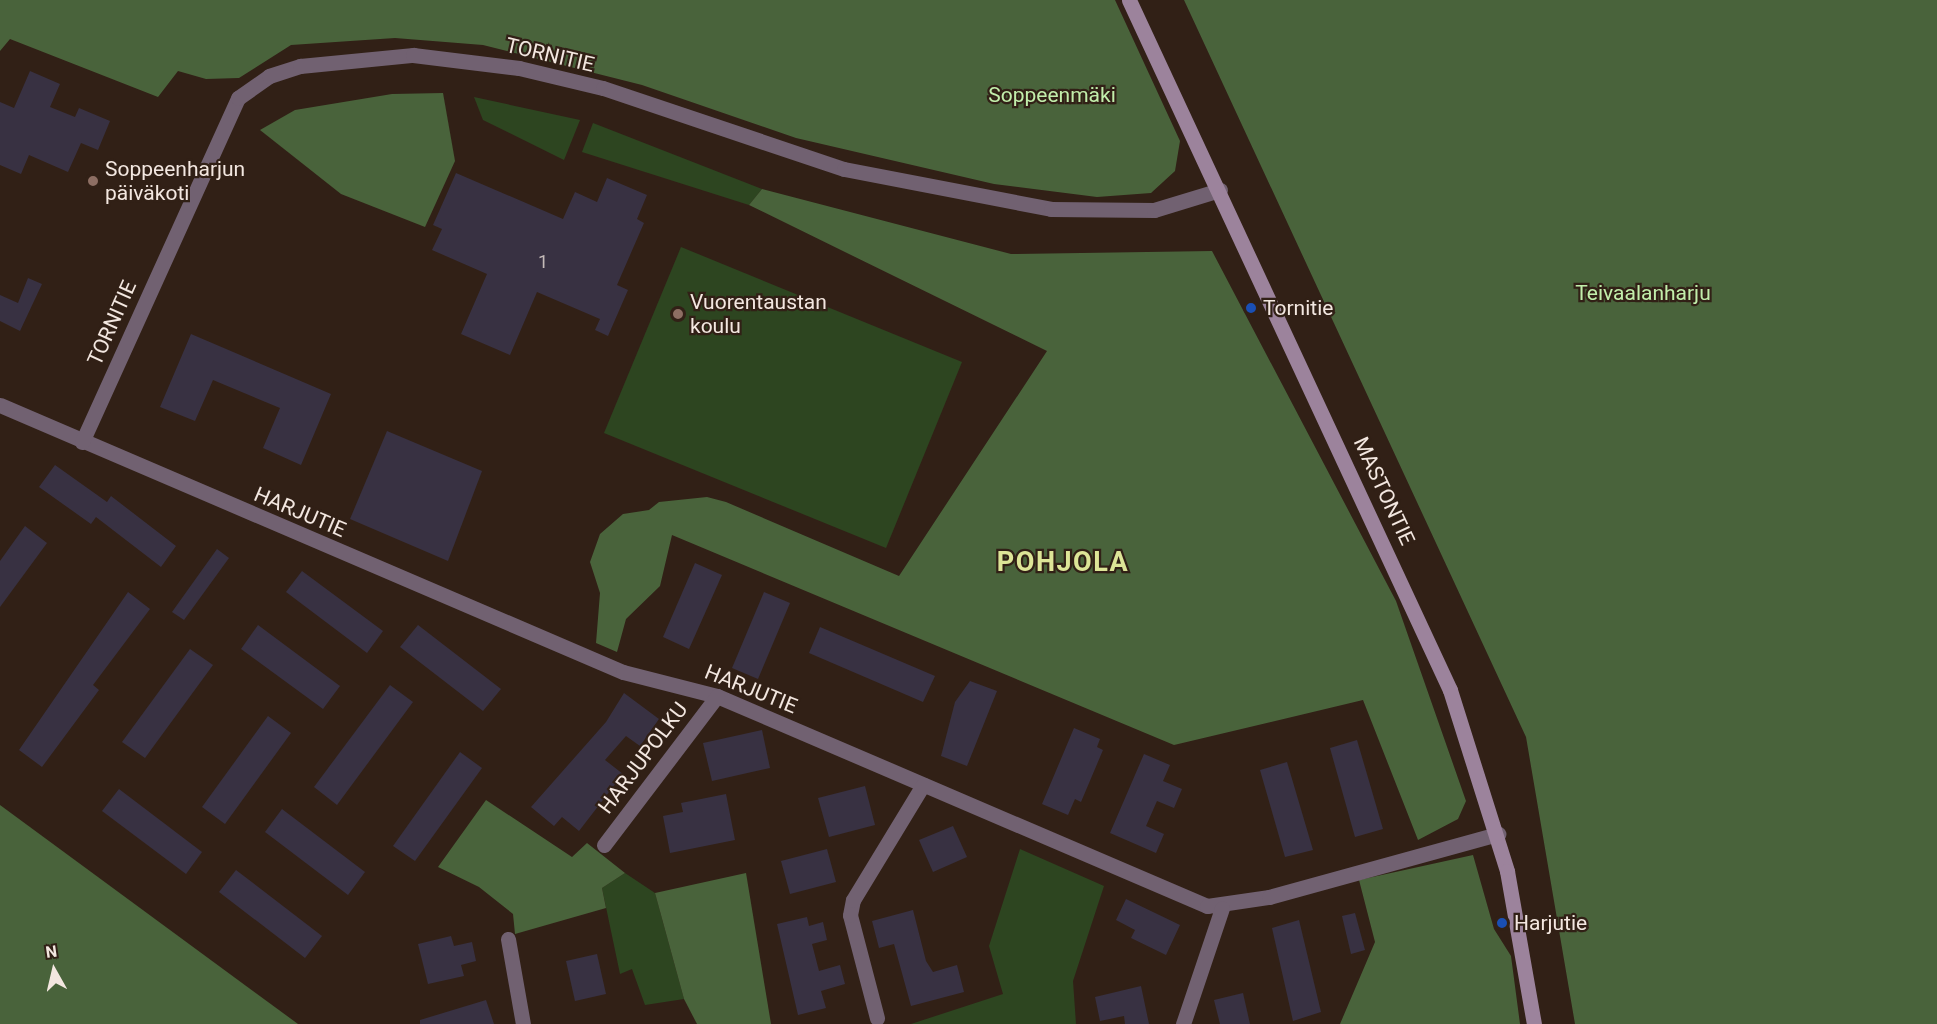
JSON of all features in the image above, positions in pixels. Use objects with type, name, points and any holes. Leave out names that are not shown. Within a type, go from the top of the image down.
[{"type":"main road","name":"MASTONTIE","points":[[1130,0],[1439,663],[1498,834],[1534,1024]]},
{"type":"street","name":"TORNITIE","points":[[82,442],[238,98],[269,76],[300,66],[413,55],[519,68],[603,88],[844,169],[1051,208],[1154,210],[1220,190]]},
{"type":"street","name":"HARJUTIE","points":[[0,405],[623,672],[717,696],[1183,897],[1222,908]]},
{"type":"street","name":"HARJUPOLKU","points":[[604,845],[717,696]]},
{"type":"street","points":[[877,1018],[850,915],[853,900],[923,785]]},
{"type":"street","points":[[1183,1024],[1222,908],[1498,834]]},
{"type":"street","points":[[508,939],[524,1024]]},
{"type":"green space","name":"Soppeenmäki","points":[[0,0],[1115,0],[1180,141],[1175,171],[1151,193],[1097,197],[994,184],[796,138],[642,85],[483,45],[395,38],[291,45],[239,78],[206,79],[178,71],[158,97],[10,39],[0,51]]},
{"type":"green space","name":"Teivaalanharju","points":[[1184,0],[1937,0],[1937,1024],[1575,1024],[1526,737]]},
{"type":"green space","points":[[443,93],[455,161],[425,227],[341,194],[260,130],[295,110],[392,94]]},
{"type":"green space","points":[[474,97],[580,120],[564,160],[483,120]]},
{"type":"green space","points":[[593,123],[762,189],[749,205],[582,152]]},
{"type":"green space","points":[[762,189],[1011,254],[1212,251],[1396,601],[1466,801],[1458,819],[1418,840],[1363,700],[1174,745],[672,535],[660,586],[626,619],[617,652],[596,643],[600,593],[590,562],[600,534],[623,514],[649,510],[659,502],[707,497],[726,502],[899,576],[1047,351],[749,205]]},
{"type":"green space","points":[[681,247],[962,362],[886,548],[604,433]]},
{"type":"green space","points":[[486,800],[572,857],[587,843],[625,873],[602,888],[606,908],[515,934],[513,914],[479,887],[438,867]]},
{"type":"green space","points":[[0,805],[298,1024],[0,1024]]},
{"type":"green space","points":[[1020,849],[1104,886],[1073,981],[1076,1024],[911,1024],[1003,994],[989,946]]},
{"type":"green space","points":[[1473,855],[1494,929],[1511,956],[1520,1024],[1340,1024],[1375,942],[1359,880]]},
{"type":"green space","points":[[625,873],[655,893],[684,999],[645,1005],[632,969],[620,974],[602,888]]},
{"type":"green space","points":[[746,873],[771,1024],[697,1024],[684,999],[655,893]]},
{"type":"building","points":[[30,71],[60,84],[50,107],[75,117],[79,108],[110,121],[98,150],[81,143],[68,172],[29,155],[21,174],[0,165],[0,102],[14,108]]},
{"type":"building","points":[[456,173],[563,219],[575,192],[597,202],[607,178],[647,195],[637,219],[644,223],[617,285],[628,290],[608,336],[595,330],[600,319],[537,292],[510,355],[461,334],[487,274],[432,250],[442,229],[433,225]]},
{"type":"building","points":[[28,278],[42,284],[20,331],[0,321],[0,295],[18,303]]},
{"type":"building","points":[[191,334],[331,394],[301,465],[263,448],[280,408],[213,380],[195,421],[160,407]]},
{"type":"building","points":[[387,431],[482,471],[448,561],[350,519]]},
{"type":"building","points":[[55,465],[107,502],[111,496],[176,546],[161,567],[96,517],[91,524],[39,487]]},
{"type":"building","points":[[25,526],[47,543],[0,607],[0,561]]},
{"type":"building","points":[[217,549],[229,558],[184,620],[172,612]]},
{"type":"building","points":[[695,563],[722,575],[689,649],[663,637]]},
{"type":"building","points":[[302,571],[383,631],[367,653],[286,592]]},
{"type":"building","points":[[128,592],[150,609],[93,685],[99,690],[42,767],[19,750]]},
{"type":"building","points":[[764,592],[790,603],[758,679],[732,668]]},
{"type":"building","points":[[258,625],[340,686],[323,709],[241,649]]},
{"type":"building","points":[[418,625],[501,689],[483,711],[400,647]]},
{"type":"building","points":[[820,627],[935,676],[923,702],[809,653]]},
{"type":"building","points":[[190,649],[213,665],[145,758],[122,742]]},
{"type":"building","points":[[970,681],[997,691],[967,766],[941,756],[955,702]]},
{"type":"building","points":[[390,685],[413,702],[337,805],[314,787]]},
{"type":"building","points":[[624,693],[659,719],[640,746],[626,736],[605,760],[623,774],[579,831],[562,817],[554,826],[531,807],[606,722]]},
{"type":"building","points":[[268,716],[291,733],[225,824],[202,807]]},
{"type":"building","points":[[1074,728],[1100,739],[1097,747],[1103,750],[1081,802],[1075,799],[1068,815],[1042,804]]},
{"type":"building","points":[[762,730],[770,768],[712,781],[703,743]]},
{"type":"building","points":[[1357,740],[1383,829],[1355,837],[1330,748]]},
{"type":"building","points":[[460,752],[482,768],[415,861],[393,846]]},
{"type":"building","points":[[1144,754],[1170,765],[1163,781],[1182,789],[1174,808],[1157,801],[1146,826],[1164,834],[1156,853],[1110,833]]},
{"type":"building","points":[[1287,762],[1313,850],[1285,857],[1260,770]]},
{"type":"building","points":[[865,786],[875,825],[829,837],[818,798]]},
{"type":"building","points":[[119,789],[202,852],[186,874],[102,811]]},
{"type":"building","points":[[726,794],[735,840],[670,853],[663,816],[683,812],[681,803]]},
{"type":"building","points":[[282,809],[365,872],[348,895],[265,832]]},
{"type":"building","points":[[953,826],[967,857],[933,872],[919,840]]},
{"type":"building","points":[[827,849],[836,882],[790,894],[781,861]]},
{"type":"building","points":[[236,870],[322,936],[305,958],[219,892]]},
{"type":"building","points":[[1126,899],[1180,925],[1166,955],[1131,938],[1135,930],[1116,920]]},
{"type":"building","points":[[913,910],[926,961],[933,972],[957,965],[964,992],[911,1006],[894,944],[879,948],[872,921]]},
{"type":"building","points":[[1355,913],[1365,950],[1351,954],[1342,916]]},
{"type":"building","points":[[807,917],[809,926],[823,922],[827,940],[812,944],[819,971],[840,965],[845,984],[821,991],[826,1008],[798,1015],[777,924]]},
{"type":"building","points":[[1299,920],[1321,1012],[1293,1021],[1272,928]]},
{"type":"building","points":[[451,936],[454,946],[472,942],[476,961],[461,965],[464,976],[428,984],[418,944]]},
{"type":"building","points":[[597,954],[606,994],[575,1001],[566,961]]},
{"type":"building","points":[[1141,986],[1149,1024],[1125,1024],[1124,1016],[1100,1021],[1095,997]]},
{"type":"building","points":[[1243,993],[1250,1024],[1220,1024],[1214,1000]]},
{"type":"building","points":[[486,1000],[494,1024],[420,1024],[420,1020]]},
{"type":"place","name":"Soppeenharjun päiväkoti","points":[[93,181]]},
{"type":"place","name":"Tornitie","points":[[1251,308]]},
{"type":"place","name":"Vuorentaustan koulu","points":[[678,314]]},
{"type":"place","name":"Harjutie","points":[[1502,923]]},
{"type":"district","name":"POHJOLA","points":[[1063,563]]}]
